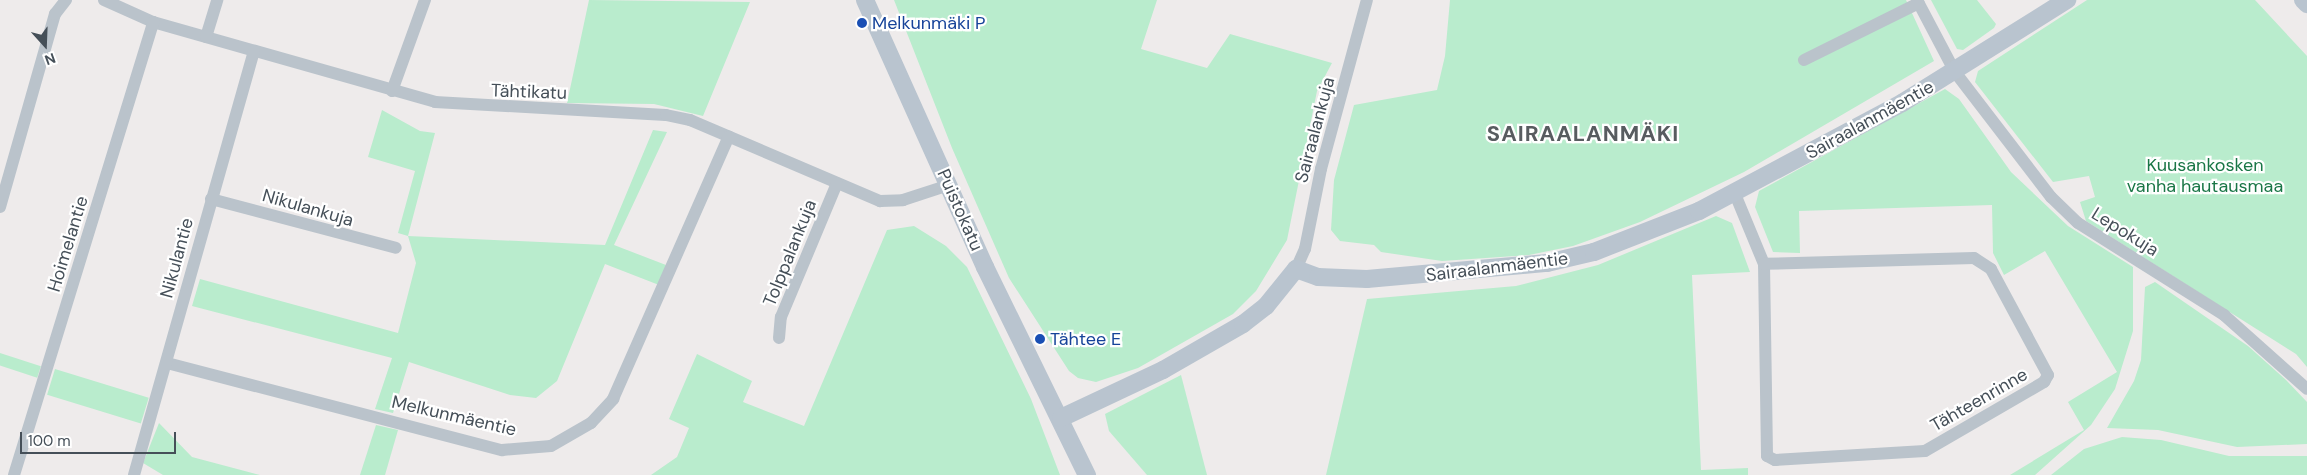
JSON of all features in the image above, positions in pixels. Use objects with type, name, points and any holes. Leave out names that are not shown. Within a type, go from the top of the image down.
[{"type":"street","points":[[0,207],[55,14],[66,0]]},
{"type":"street","name":"Tähtikatu","points":[[104,0],[153,22],[392,91],[459,106],[666,115],[729,136],[880,201],[903,200],[949,185]]},
{"type":"street","points":[[206,37],[217,0]]},
{"type":"street","points":[[392,91],[425,0]]},
{"type":"street","name":"Puistokatu","points":[[865,0],[949,185],[1087,475]]},
{"type":"street","name":"Sairaalankuja","points":[[1296,269],[1305,249],[1321,169],[1367,0]]},
{"type":"street","name":"Sairaalanmäentie","points":[[1296,269],[1318,278],[1367,279],[1547,263],[1594,252],[1735,194],[1955,72],[2067,0]]},
{"type":"street","points":[[2304,0],[2307,4]]},
{"type":"street","points":[[1804,60],[1918,2]]},
{"type":"street","name":"Lepokuja","points":[[1918,2],[1955,72],[2050,197],[2078,223],[2224,315],[2307,389]]},
{"type":"street","name":"Hoimelantie","points":[[14,475],[153,22]]},
{"type":"street","name":"Nikulantie","points":[[134,475],[254,51]]},
{"type":"street","name":"Melkunmäentie","points":[[167,363],[502,450],[551,446],[591,424],[614,399],[729,136]]},
{"type":"street","name":"Tolppalankuja","points":[[779,338],[781,317],[838,183]]},
{"type":"street","name":"Tähteenrinne","points":[[1735,194],[1764,264],[1765,448],[1767,456],[1776,460],[1925,451],[2044,382],[2048,375],[1991,269],[1980,260],[1764,264]]},
{"type":"street","name":"Nikulankuja","points":[[211,200],[396,248]]},
{"type":"street","points":[[1061,418],[1163,370],[1243,324],[1266,306],[1296,269]]},
{"type":"green space","points":[[589,0],[750,2],[703,116],[654,104],[567,103]]},
{"type":"green space","points":[[894,0],[1157,0],[1141,49],[1207,68],[1230,34],[1332,63],[1317,91],[1287,240],[1256,291],[1233,314],[1138,368],[1096,382],[1078,378],[1069,371],[1009,278],[952,148]]},
{"type":"green space","points":[[1450,0],[1906,0],[1934,61],[1744,172],[1640,222],[1573,246],[1529,255],[1442,261],[1381,252],[1374,245],[1340,241],[1331,230],[1334,180],[1354,105],[1437,90],[1445,56]]},
{"type":"green space","points":[[1931,0],[1977,0],[1996,24],[1994,28],[1963,50],[1957,49]]},
{"type":"green space","name":"Kuusankosken vanha hautausmaa","points":[[2087,0],[2255,0],[2307,56],[2307,367],[2296,354],[2086,221],[2080,202],[2095,197],[2089,176],[2053,182],[1975,82],[1978,71]]},
{"type":"green space","points":[[1945,89],[1959,99],[2011,172],[2068,226],[2133,267],[2133,331],[2115,389],[2091,425],[2035,475],[2010,475],[2084,430],[2068,402],[2117,372],[2045,251],[2004,275],[1993,253],[1992,205],[1799,211],[1800,253],[1773,252],[1755,207],[1759,191]]},
{"type":"green space","points":[[382,110],[420,131],[435,133],[408,236],[398,233],[415,171],[368,157]]},
{"type":"green space","points":[[653,130],[667,132],[614,245],[666,265],[659,285],[605,264],[557,381],[536,398],[510,395],[409,362],[393,413],[375,409],[392,358],[192,306],[200,279],[398,333],[416,263],[408,236],[605,245]]},
{"type":"green space","points":[[1716,216],[1732,223],[1750,272],[1692,275],[1701,470],[1748,468],[1748,475],[1326,475],[1367,299],[1516,286],[1598,265]]},
{"type":"green space","points":[[914,226],[946,246],[967,267],[1031,399],[1060,475],[651,475],[677,457],[689,428],[669,419],[697,354],[752,381],[743,402],[804,426],[887,230]]},
{"type":"green space","points":[[2155,282],[2248,346],[2307,402],[2307,444],[2237,447],[2158,430],[2107,428],[2134,381],[2141,360],[2145,287]]},
{"type":"green space","points":[[0,353],[41,366],[37,378],[0,366]]},
{"type":"green space","points":[[55,369],[149,398],[141,423],[47,395]]},
{"type":"green space","points":[[1181,375],[1207,475],[1147,475],[1109,431],[1105,414]]},
{"type":"green space","points":[[159,423],[192,457],[260,475],[163,475],[143,463]]},
{"type":"green space","points":[[376,425],[398,430],[385,475],[360,475]]},
{"type":"green space","points":[[2122,437],[2161,440],[2229,456],[2307,456],[2307,475],[2051,475],[2084,449]]},
{"type":"place","name":"Melkunmäki P","points":[[862,23]]},
{"type":"place","name":"Tähtee E","points":[[1040,339]]},
{"type":"district","name":"SAIRAALANMÄKI","points":[[1583,134]]}]
